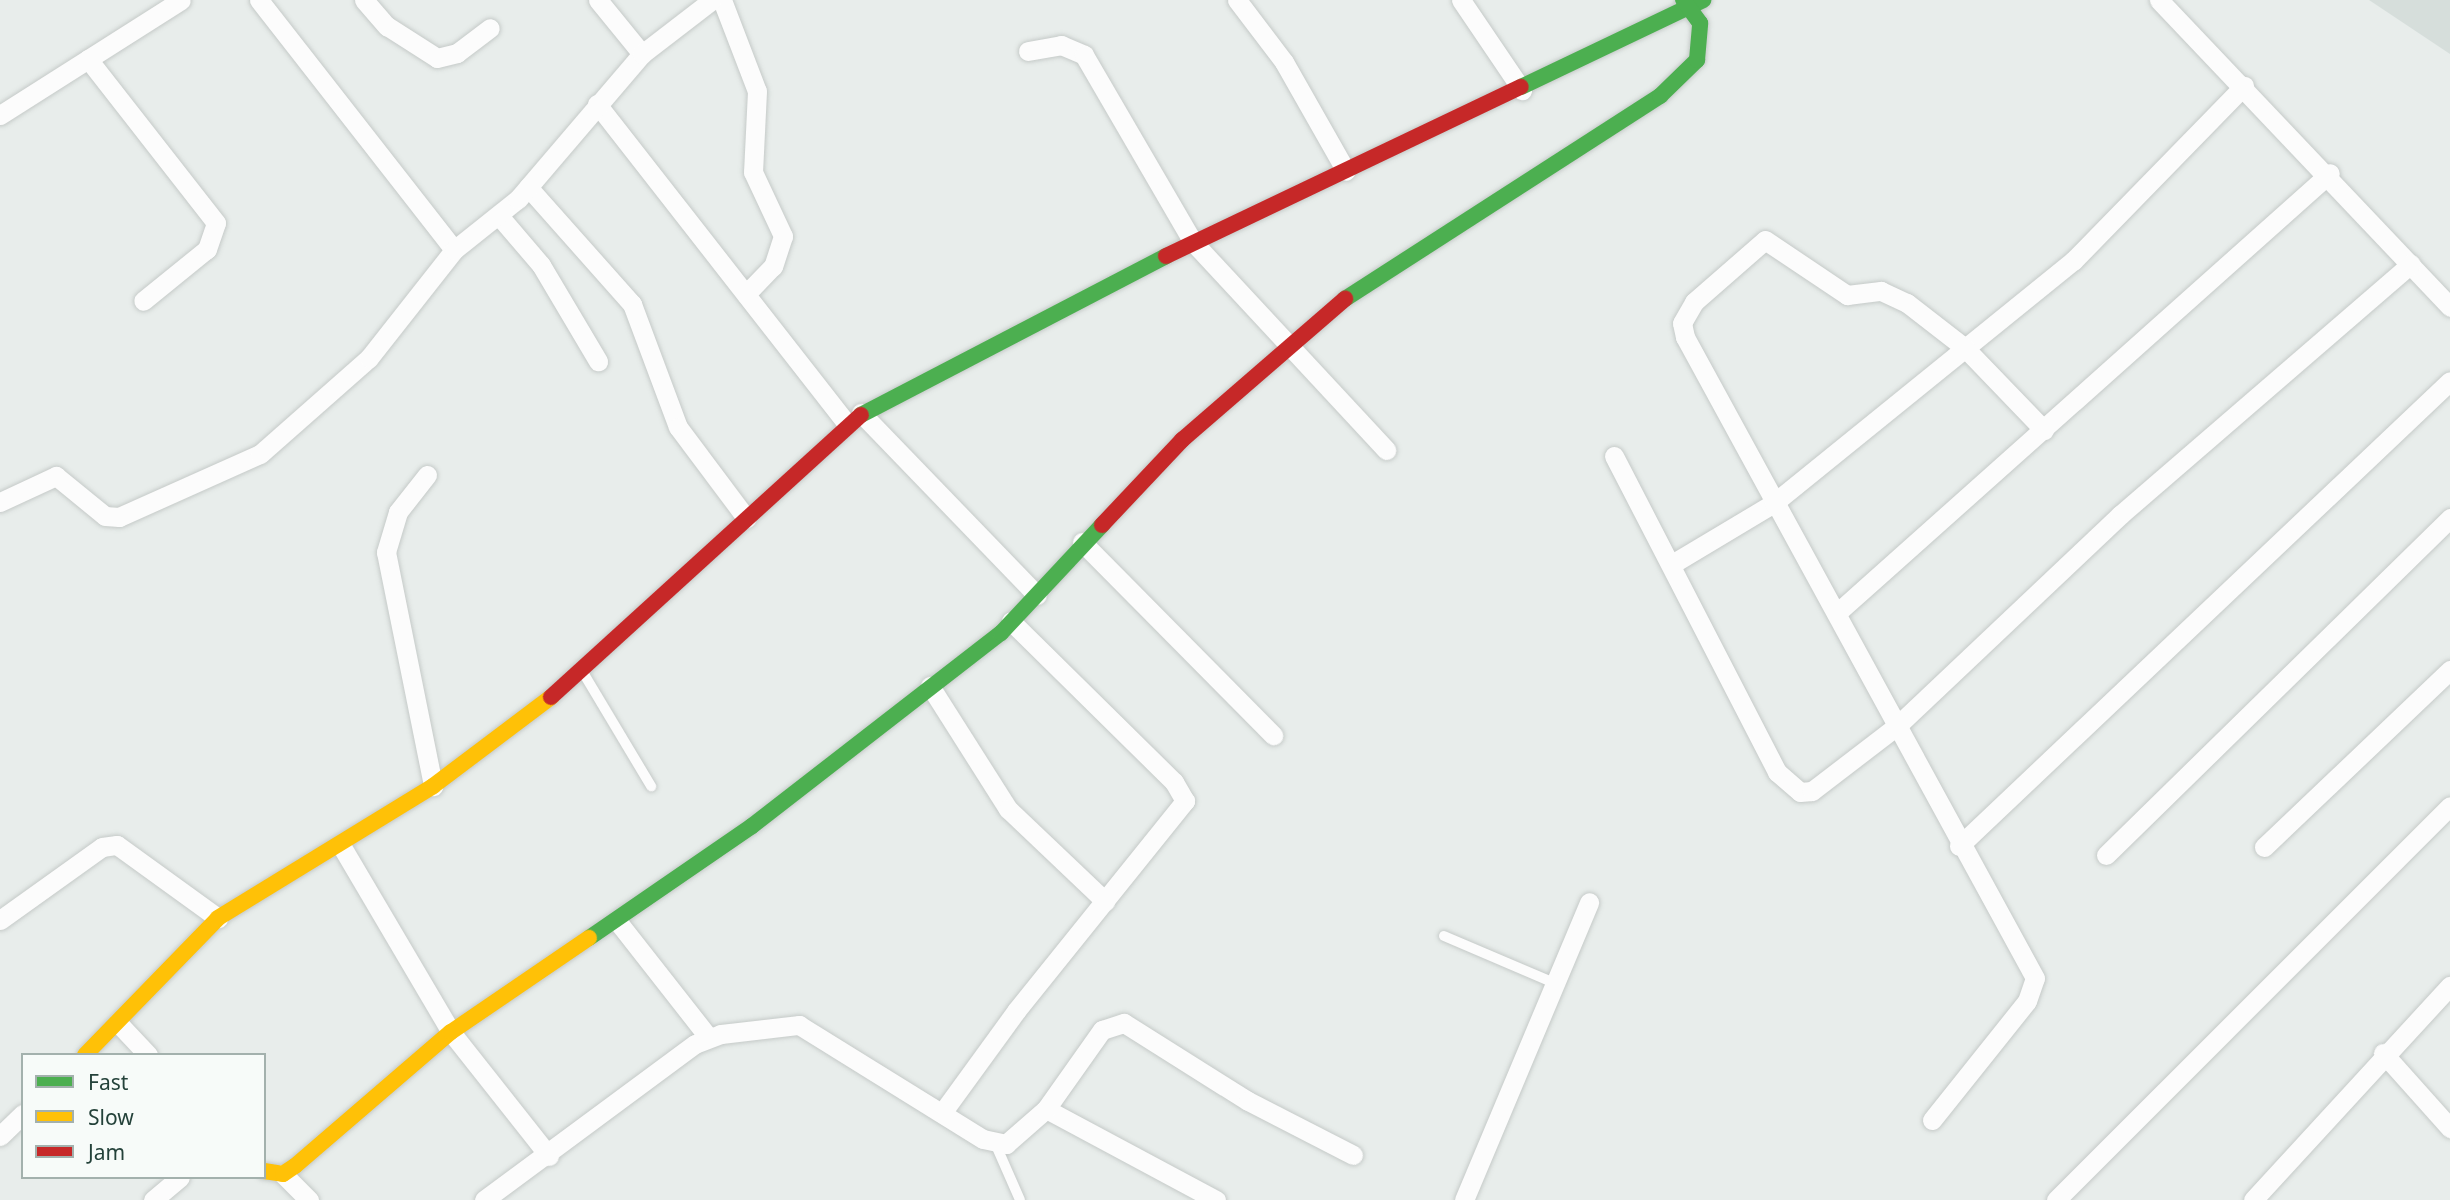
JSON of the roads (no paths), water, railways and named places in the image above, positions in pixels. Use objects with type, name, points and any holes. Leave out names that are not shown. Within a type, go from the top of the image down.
[{"type":"street","points":[[0,115],[181,0]]},
{"type":"street","points":[[259,0],[454,250]]},
{"type":"street","points":[[364,0],[387,26],[437,58],[457,53],[490,28]]},
{"type":"street","points":[[598,0],[642,54]]},
{"type":"street","points":[[0,502],[56,476],[105,516],[119,517],[242,466],[369,358],[454,250],[500,217],[642,54],[712,0]]},
{"type":"street","points":[[722,0],[757,91],[753,172],[783,236],[774,266],[746,294]]},
{"type":"street","points":[[1237,0],[1284,61],[1346,171]]},
{"type":"street","points":[[1461,0],[1522,90]]},
{"type":"street","points":[[2159,0],[2330,173],[2450,307]]},
{"type":"street","points":[[87,1053],[218,918],[342,847],[433,786],[583,673],[854,418],[1193,242],[1522,90],[1692,2],[1702,38],[1690,71],[1367,282],[1182,440],[1082,542],[1011,621],[930,686],[618,922],[451,1032],[274,1172],[309,1200]]},
{"type":"street","points":[[1028,51],[1060,45],[1084,55],[1193,242],[1287,348],[1385,450]]},
{"type":"street","points":[[88,59],[216,223],[206,249],[142,300]]},
{"type":"street","points":[[1672,564],[1774,503],[2095,240],[2244,86]]},
{"type":"street","points":[[597,104],[746,294],[854,418],[1037,595]]},
{"type":"street","points":[[1838,612],[2330,173]]},
{"type":"street","points":[[528,187],[632,304],[678,427],[746,519]]},
{"type":"street","points":[[500,217],[541,265],[598,361]]},
{"type":"street","points":[[1933,1120],[2027,1002],[2035,978],[1959,846],[1838,612],[1774,503],[1682,323],[1693,302],[1754,245],[1776,244],[1847,295],[1894,295],[1965,348],[2044,430]]},
{"type":"street","points":[[1614,456],[1787,785],[1812,791],[1898,725],[2120,516],[2411,264]]},
{"type":"street","points":[[1959,846],[2450,381]]},
{"type":"street","points":[[427,475],[398,512],[386,552],[433,786]]},
{"type":"street","points":[[2105,855],[2450,519]]},
{"type":"street","points":[[1082,542],[1273,735]]},
{"type":"street","points":[[942,1113],[1105,901],[1181,810],[1182,791],[1011,621]]},
{"type":"street","points":[[2264,847],[2450,670]]},
{"type":"street","points":[[930,686],[1008,809],[1105,901]]},
{"type":"street","points":[[2056,1200],[2450,806]]},
{"type":"street","points":[[0,920],[102,847],[117,845],[218,918]]},
{"type":"street","points":[[342,847],[451,1032],[549,1156]]},
{"type":"street","points":[[1464,1200],[1552,982],[1589,902]]},
{"type":"street","points":[[618,922],[709,1038]]},
{"type":"street","points":[[2253,1200],[2383,1053],[2450,986]]},
{"type":"street","points":[[118,1023],[146,1053]]},
{"type":"street","points":[[484,1200],[549,1156],[709,1038],[799,1025],[995,1143],[1017,1141],[1046,1109],[1102,1030],[1124,1023],[1238,1096],[1353,1155]]},
{"type":"street","points":[[2383,1053],[2450,1128]]},
{"type":"street","points":[[1046,1109],[1216,1200]]},
{"type":"street","points":[[0,1136],[21,1116]]},
{"type":"street","points":[[153,1200],[178,1179]]},
{"type":"lane","points":[[583,673],[650,786]]},
{"type":"lane","points":[[1444,936],[1552,982]]},
{"type":"lane","points":[[995,1143],[1020,1200]]}]
